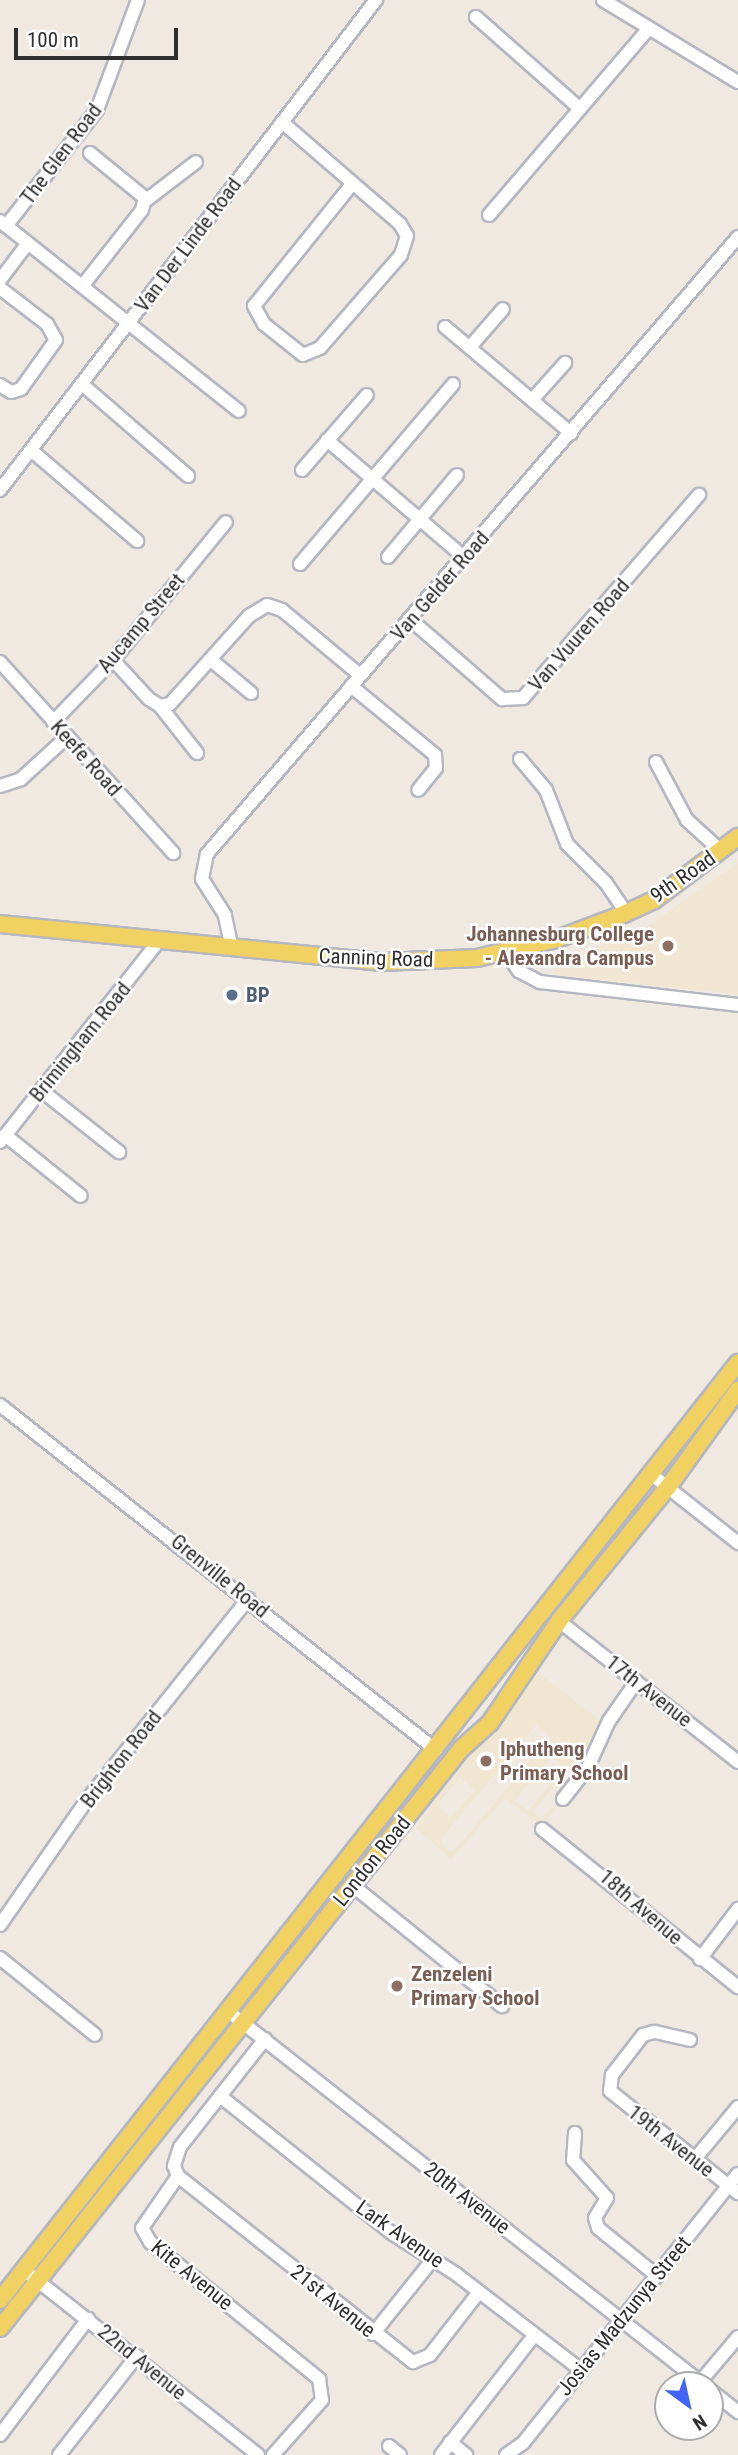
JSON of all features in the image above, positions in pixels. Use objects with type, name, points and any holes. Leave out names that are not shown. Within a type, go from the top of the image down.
[{"type":"main road","name":"9th Road","points":[[506,952],[626,913],[654,900],[738,837]]},
{"type":"main road","name":"Canning Road","points":[[0,924],[232,949],[406,962],[506,952]]},
{"type":"main road","name":"London Road","points":[[0,2300],[436,1750],[738,1363]]},
{"type":"main road","name":"London Road","points":[[0,2328],[245,2024],[461,1749],[490,1723],[559,1621],[668,1487],[738,1390]]},
{"type":"street","name":"The Glen Road","points":[[3,223],[97,110],[138,0]]},
{"type":"street","name":"Van Der Linde Road","points":[[0,490],[376,0]]},
{"type":"street","points":[[603,0],[738,82]]},
{"type":"street","points":[[476,17],[578,107]]},
{"type":"street","points":[[489,215],[578,107],[649,28]]},
{"type":"street","points":[[282,122],[400,224],[407,236],[405,248],[320,348],[303,355],[264,324],[254,306],[352,184]]},
{"type":"street","points":[[90,153],[140,190],[145,201]]},
{"type":"street","points":[[83,285],[145,201],[197,162]]},
{"type":"street","points":[[3,223],[131,321],[239,411]]},
{"type":"street","name":"Van Gelder Road","points":[[232,949],[225,915],[202,879],[205,859],[738,237]]},
{"type":"street","points":[[0,280],[28,243]]},
{"type":"street","points":[[0,288],[47,324],[56,340],[21,389],[11,392],[0,385]]},
{"type":"street","points":[[470,347],[503,309]]},
{"type":"street","points":[[445,327],[571,433]]},
{"type":"street","points":[[532,400],[565,363]]},
{"type":"street","points":[[300,564],[453,384]]},
{"type":"street","points":[[83,385],[188,476]]},
{"type":"street","points":[[302,470],[367,396]]},
{"type":"street","points":[[327,440],[465,558]]},
{"type":"street","points":[[31,450],[137,541]]},
{"type":"street","points":[[388,557],[457,475]]},
{"type":"street","name":"Van Vuuren Road","points":[[411,620],[502,699],[523,698],[699,495]]},
{"type":"street","name":"Aucamp Street","points":[[53,722],[113,660],[226,522]]},
{"type":"street","points":[[160,706],[176,699],[249,616],[267,605],[282,610],[360,675]]},
{"type":"street","points":[[113,660],[160,706],[197,754]]},
{"type":"street","points":[[212,660],[251,693]]},
{"type":"street","name":"Keefe Road","points":[[0,663],[173,853]]},
{"type":"street","points":[[351,686],[435,755],[436,768],[418,790]]},
{"type":"street","points":[[0,786],[21,779],[67,737]]},
{"type":"street","points":[[520,759],[546,790],[567,844],[606,883],[626,913]]},
{"type":"street","points":[[656,762],[687,820],[721,851]]},
{"type":"street","name":"Brimingham Road","points":[[2,1139],[159,942]]},
{"type":"street","points":[[506,952],[519,971],[540,982],[738,1005]]},
{"type":"street","points":[[41,1090],[119,1152]]},
{"type":"street","points":[[2,1139],[81,1196]]},
{"type":"street","name":"Grenville Road","points":[[0,1405],[436,1750]]},
{"type":"street","points":[[652,1475],[738,1543]]},
{"type":"street","name":"Brighton Road","points":[[0,1925],[87,1800],[248,1599]]},
{"type":"street","name":"17th Avenue","points":[[559,1621],[738,1762]]},
{"type":"street","points":[[564,1799],[588,1767],[609,1721],[636,1682]]},
{"type":"street","name":"18th Avenue","points":[[542,1829],[598,1870],[700,1959],[738,1987]]},
{"type":"street","points":[[352,1885],[502,2006]]},
{"type":"street","points":[[700,1959],[738,1909]]},
{"type":"street","points":[[0,1958],[95,2035]]},
{"type":"street","name":"20th Avenue","points":[[229,2012],[687,2371]]},
{"type":"street","name":"19th Avenue","points":[[690,2039],[646,2034],[612,2075],[610,2085],[614,2097],[733,2189]]},
{"type":"street","name":"Kite Avenue","points":[[265,2039],[178,2152],[173,2166],[177,2176],[144,2219],[146,2237],[312,2371],[323,2386],[318,2405],[273,2455]]},
{"type":"street","name":"Lark Avenue","points":[[220,2096],[393,2234],[479,2292],[533,2336],[581,2370]]},
{"type":"street","points":[[694,2160],[738,2106]]},
{"type":"street","points":[[575,2133],[573,2160],[607,2198],[595,2218],[598,2228],[657,2276]]},
{"type":"street","name":"Josias Madzunya Street","points":[[506,2455],[521,2446],[657,2276],[733,2189],[738,2174]]},
{"type":"street","name":"21st Avenue","points":[[177,2176],[404,2357],[420,2362],[479,2292]]},
{"type":"street","points":[[373,2334],[433,2259]]},
{"type":"street","name":"22nd Avenue","points":[[24,2270],[258,2455]]},
{"type":"street","points":[[0,2435],[88,2319]]},
{"type":"street","points":[[441,2455],[533,2336]]},
{"type":"street","points":[[715,2371],[738,2337]]},
{"type":"street","points":[[59,2455],[136,2356]]},
{"type":"street","name":"20th Avenue","points":[[724,2401],[738,2412]]},
{"type":"street","points":[[450,2442],[466,2455]]},
{"type":"street","points":[[389,2446],[400,2455]]},
{"type":"shaded area","name":"Johannesburg College - Alexandra Campus","points":[[738,863],[738,994],[556,975],[552,965],[645,928]]},
{"type":"shaded area","name":"Iphutheng Primary School","points":[[536,1671],[606,1725],[580,1777],[541,1825],[505,1798],[451,1859],[416,1828]],"holes":[[[536,1725],[550,1737],[523,1769],[534,1778],[552,1756],[565,1767],[528,1811],[514,1801],[529,1783],[519,1774],[453,1852],[447,1849],[442,1844],[443,1836]],[[569,1768],[579,1777],[542,1820],[533,1812]],[[460,1777],[475,1790],[451,1817],[437,1805]]]},
{"type":"place","name":"Johannesburg College - Alexandra Campus","points":[[668,946]]},
{"type":"place","name":"BP","points":[[232,995]]},
{"type":"place","name":"Iphutheng Primary School","points":[[486,1761]]},
{"type":"place","name":"Zenzeleni Primary School","points":[[397,1986]]}]
